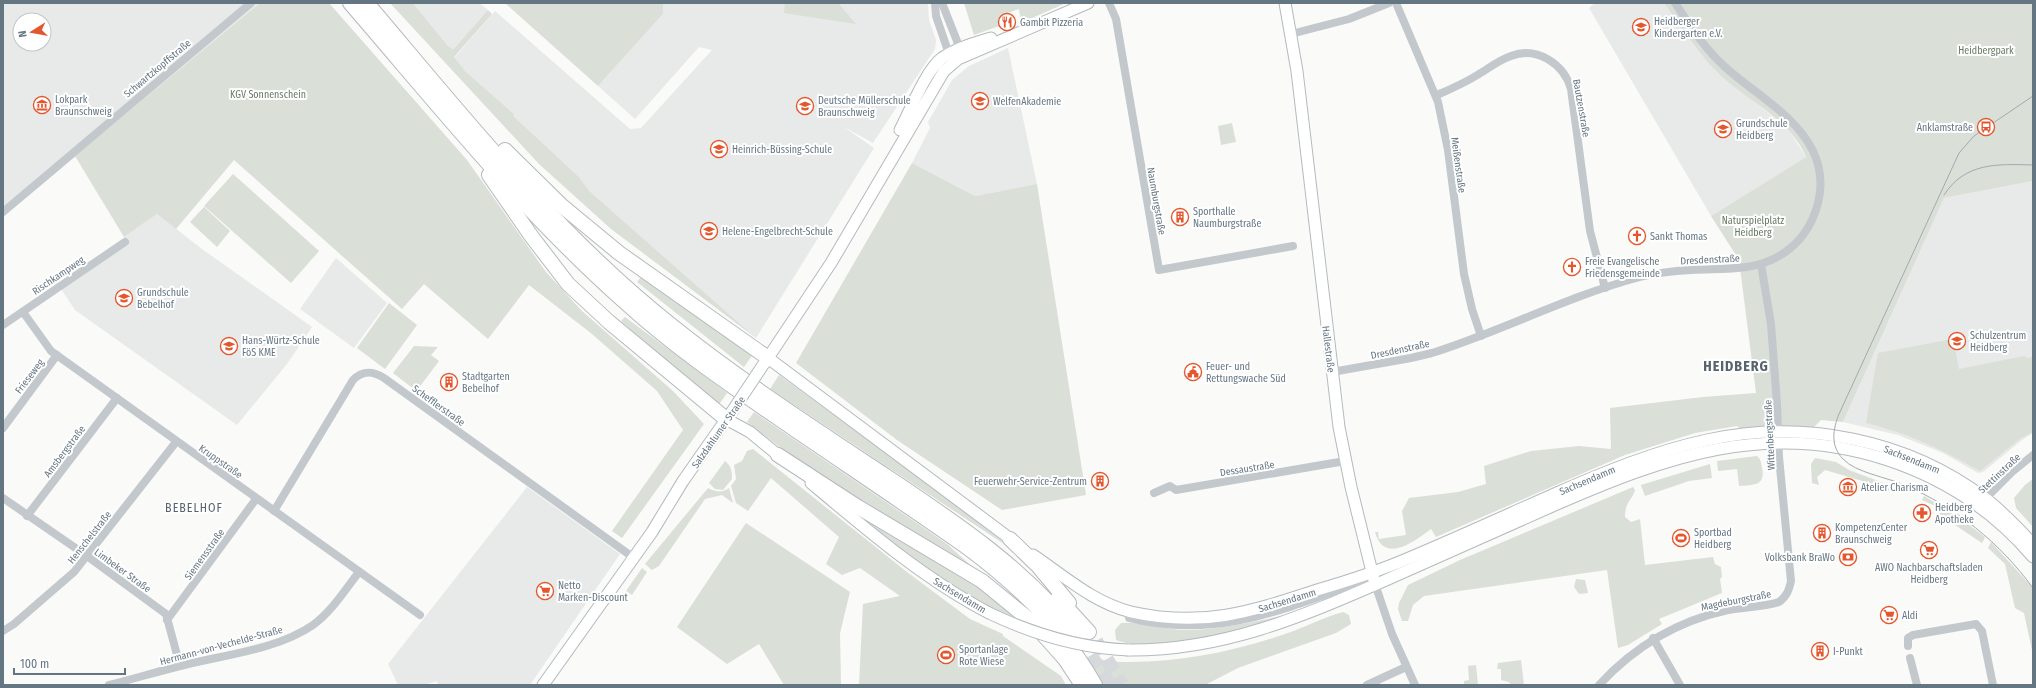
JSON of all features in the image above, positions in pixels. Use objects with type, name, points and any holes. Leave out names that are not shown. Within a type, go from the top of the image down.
[{"type":"highway","points":[[350,3],[537,218],[586,267],[650,324],[728,384],[940,528],[999,572],[1040,610],[1077,656],[1095,685]]},
{"type":"highway","points":[[367,3],[456,108],[548,211],[586,251],[639,299],[730,370],[940,513],[966,523],[1017,559],[1041,580],[1088,637],[1056,587],[1010,539]]},
{"type":"highway","points":[[456,108],[483,128],[539,185],[600,239],[766,361]]},
{"type":"highway","points":[[463,134],[532,236],[568,284],[614,327],[728,416]]},
{"type":"highway","points":[[778,455],[858,507],[982,580],[1031,621],[1064,658]]},
{"type":"highway","points":[[940,528],[1027,608],[1044,628],[1082,685]]},
{"type":"street","name":"Schwartzkopffstraße","points":[[3,212],[251,3]]},
{"type":"street","points":[[935,3],[936,16],[955,54]]},
{"type":"street","points":[[942,3],[955,54]]},
{"type":"street","name":"Salzdahlumer Straße","points":[[543,685],[634,558],[831,263],[940,76],[955,54],[1017,33],[1088,3]]},
{"type":"street","name":"Naumburgstraße","points":[[1109,3],[1116,19],[1159,270],[1293,246]]},
{"type":"street","name":"Hallestraße","points":[[1285,3],[1291,34],[1332,372],[1345,461],[1375,584],[1406,667],[1415,685]]},
{"type":"street","points":[[1291,34],[1349,19],[1389,3]]},
{"type":"street","name":"Meißenstraße","points":[[1396,3],[1437,95],[1448,150],[1464,274],[1472,309],[1481,336]]},
{"type":"street","name":"Dresdenstraße","points":[[1332,372],[1411,358],[1453,346],[1605,288],[1659,273],[1734,268],[1761,264],[1779,256],[1789,249],[1806,231],[1812,220],[1819,197],[1820,182],[1817,161],[1808,142],[1797,127],[1719,62],[1697,36],[1675,3]]},
{"type":"street","name":"Bautzenstraße","points":[[1437,95],[1463,83],[1511,56],[1521,54],[1538,55],[1553,62],[1566,74],[1571,89],[1590,231],[1605,288]]},
{"type":"street","name":"Rischkampweg","points":[[3,325],[125,242]]},
{"type":"street","name":"Wittenbergstraße","points":[[1761,264],[1771,324],[1778,437],[1791,580],[1785,597],[1779,602]]},
{"type":"street","name":"Kruppstraße","points":[[23,312],[46,345],[57,355],[176,442],[420,615]]},
{"type":"street","name":"Frieseweg","points":[[3,428],[57,355]]},
{"type":"street","name":"Sachsendamm","points":[[766,361],[1010,539],[1085,591],[1116,607],[1128,611],[1180,620],[1223,617],[1256,610],[1372,572],[1644,458],[1688,444],[1726,436],[1778,437],[1835,445],[1866,452],[1914,468],[1982,502],[2006,516],[2033,544]]},
{"type":"street","name":"Schefflerstraße","points":[[274,511],[354,380],[359,375],[370,372],[379,374],[634,558]]},
{"type":"street","name":"Amsbergstraße","points":[[27,516],[117,398]]},
{"type":"street","name":"Sachsendamm","points":[[728,416],[750,432],[855,520],[942,586],[989,613],[1021,628],[1058,640],[1088,646],[1128,650],[1176,649],[1234,638],[1287,621],[1596,487],[1649,467],[1674,459],[1729,446],[1778,437]]},
{"type":"street","name":"Henschelstraße","points":[[3,631],[14,624],[74,572],[176,442]]},
{"type":"street","name":"Stettinstraße","points":[[1982,502],[2012,472],[2033,455]]},
{"type":"street","name":"Dessaustraße","points":[[1154,493],[1170,486],[1176,490],[1345,461]]},
{"type":"street","name":"Limbeker Straße","points":[[3,498],[87,556],[166,614],[180,666]]},
{"type":"street","name":"Siemensstraße","points":[[167,620],[256,499]]},
{"type":"street","name":"Sachsendamm","points":[[1982,502],[2033,557]]},
{"type":"street","name":"Hermann-von-Vechelde-Straße","points":[[111,685],[180,666],[244,651],[300,633],[314,624],[329,610],[359,572]]},
{"type":"street","name":"Sachsendamm","points":[[1128,611],[1129,618],[1142,621],[1179,626],[1208,626],[1258,617],[1354,584],[1375,584]]},
{"type":"street","name":"Magdeburgstraße","points":[[1598,685],[1630,655],[1653,638],[1704,616],[1779,602]]},
{"type":"street","points":[[1908,646],[1908,638],[1913,635],[1973,623],[1980,626],[1993,685]]},
{"type":"street","points":[[1653,638],[1680,685]]},
{"type":"street","points":[[1910,658],[1917,685]]},
{"type":"street","points":[[1367,685],[1406,667]]},
{"type":"shaded area","points":[[3,3],[260,3],[3,217]]},
{"type":"shaded area","points":[[413,3],[479,3],[488,10],[453,51]]},
{"type":"shaded area","points":[[663,3],[928,3],[929,20],[936,40],[935,49],[873,143],[844,127],[874,148],[756,338],[588,191],[579,177],[512,116],[514,114],[465,71],[454,58],[495,11],[630,129],[641,128],[712,50],[699,47],[635,119],[598,86],[663,14]]},
{"type":"shaded area","name":"Grundschule Heidberg","points":[[1595,3],[1664,3],[1695,47],[1718,73],[1781,123],[1792,135],[1806,157],[1711,216],[1589,8]]},
{"type":"shaded area","name":"WelfenAkademie","points":[[1008,48],[1037,184],[975,196],[912,163],[930,128],[928,122],[952,80],[969,66]]},
{"type":"shaded area","name":"Schulzentrum Heidberg","points":[[2033,181],[2033,433],[2022,440],[1983,472],[1978,473],[1943,453],[1898,435],[1843,422],[1944,198]]},
{"type":"shaded area","points":[[157,214],[202,249],[312,327],[287,364],[237,425],[75,310],[59,286],[125,242],[124,237]]},
{"type":"shaded area","points":[[336,258],[387,303],[354,348],[300,309]]},
{"type":"shaded area","points":[[527,487],[620,554],[530,685],[439,685],[436,681],[424,685],[398,685],[388,664]]},
{"type":"green space","name":"KGV Sonnenschein","points":[[260,3],[329,3],[467,160],[546,272],[582,311],[673,391],[704,424],[622,538],[612,531],[683,430],[657,391],[592,334],[529,285],[488,339],[424,284],[402,309],[234,160],[176,229],[157,214],[124,237],[75,156]]},
{"type":"green space","points":[[390,3],[413,3],[447,45],[453,50],[488,10],[492,14],[454,57],[465,71],[514,114],[513,116],[579,177],[589,191],[756,338],[611,229],[539,164]]},
{"type":"green space","points":[[505,3],[663,3],[663,14],[598,86]]},
{"type":"green space","points":[[785,3],[838,3],[856,24],[784,13]]},
{"type":"green space","points":[[964,3],[1066,3],[1021,23],[1019,9],[1000,16],[1002,25],[974,35]]},
{"type":"green space","points":[[1664,3],[2033,3],[2033,181],[1944,198],[1843,422],[1821,420],[1812,429],[1742,430],[1737,426],[1695,433],[1625,455],[1436,537],[1431,529],[1409,544],[1392,549],[1385,547],[1379,542],[1375,532],[1378,532],[1379,539],[1406,535],[1402,511],[1409,498],[1458,492],[1486,484],[1484,466],[1531,451],[1579,446],[1611,449],[1610,408],[1703,397],[1756,393],[1739,260],[1711,216],[1806,157],[1799,143],[1789,131],[1766,111],[1729,83],[1710,65]]},
{"type":"green space","points":[[1232,123],[1236,142],[1221,145],[1218,126]]},
{"type":"green space","points":[[912,163],[975,196],[1037,184],[1086,495],[1002,510],[897,440],[796,363]]},
{"type":"green space","points":[[233,174],[319,251],[291,283],[204,206]]},
{"type":"green space","points":[[204,207],[230,231],[217,247],[190,222]]},
{"type":"green space","points":[[641,277],[753,354],[744,367],[637,282]]},
{"type":"green space","points":[[389,303],[417,325],[385,369],[357,348]]},
{"type":"green space","points":[[625,317],[727,393],[718,406],[621,321]]},
{"type":"green space","points":[[1953,339],[1959,369],[2024,356],[2027,358],[2033,357],[2033,432],[2021,438],[1980,471],[1911,437],[1866,423],[1878,353]]},
{"type":"green space","points":[[414,346],[438,347],[431,355],[439,361],[418,389],[415,390],[393,373]]},
{"type":"green space","points":[[779,375],[962,509],[1016,552],[770,389]]},
{"type":"green space","points":[[754,412],[947,544],[976,570],[819,477],[747,422]]},
{"type":"green space","name":"Sportanlage Rote Wiese","points":[[753,449],[907,572],[970,619],[1003,634],[1003,636],[1061,676],[1066,685],[859,685],[863,604],[900,596],[860,568],[842,575],[826,564],[839,537],[771,478],[748,511],[736,503],[731,486],[736,479],[734,465],[742,461],[747,451]]},
{"type":"green space","points":[[1757,456],[1761,461],[1763,474],[1760,481],[1753,485],[1739,486],[1737,469],[1718,471],[1717,461]]},
{"type":"green space","points":[[1815,458],[1836,462],[1849,470],[1894,487],[1889,491],[1876,485],[1825,470],[1817,477],[1819,485],[1812,483],[1811,464]]},
{"type":"green space","points":[[725,461],[731,468],[732,479],[723,490],[715,489],[709,483]]},
{"type":"green space","points":[[1710,464],[1712,478],[1689,481],[1645,496],[1641,485]]},
{"type":"green space","points":[[2033,479],[2033,527],[2016,508],[2014,498],[2025,485]]},
{"type":"green space","points":[[1633,487],[1635,490],[1634,494],[1627,504],[1625,517],[1631,522],[1640,519],[1645,565],[1713,557],[1715,564],[1721,567],[1722,577],[1720,579],[1722,593],[1659,619],[1662,624],[1628,645],[1618,648],[1607,570],[1424,596],[1413,605],[1408,621],[1402,621],[1398,609],[1399,603],[1408,585],[1460,560]]},
{"type":"green space","points":[[708,488],[724,491],[729,488],[733,503],[722,495],[705,499],[659,566],[652,570],[645,564]]},
{"type":"green space","points":[[1924,496],[1956,515],[1985,537],[1982,543],[1940,515],[1933,505],[1922,500]]},
{"type":"green space","points":[[847,505],[955,569],[1015,614],[1011,616],[989,606],[946,582],[905,552]]},
{"type":"green space","points":[[746,523],[850,592],[840,633],[841,685],[784,685],[759,644],[727,664],[677,627]]},
{"type":"green space","points":[[1991,542],[2033,588],[2033,655],[2024,613],[2015,608],[2005,564],[1988,548]]},
{"type":"green space","points":[[642,568],[647,572],[632,595],[626,591]]},
{"type":"green space","points":[[1576,579],[1585,580],[1588,593],[1579,594],[1574,587]]},
{"type":"green space","points":[[1343,612],[1349,615],[1351,624],[1336,633],[1238,668],[1205,685],[1102,685],[1083,656],[1117,662],[1144,662],[1187,658],[1229,650],[1271,639]]},
{"type":"green space","points":[[1287,615],[1249,628],[1202,640],[1154,645],[1133,644],[1116,640],[1115,630],[1121,623],[1138,623],[1173,629],[1190,630],[1227,626]]},
{"type":"green space","points":[[1521,660],[1524,685],[1511,685],[1509,682],[1501,680],[1501,669],[1497,669],[1498,663]]},
{"type":"green space","points":[[1476,665],[1478,685],[1464,685],[1464,681],[1469,680],[1468,666]]},
{"type":"tunnel","points":[[1079,638],[1110,685]]},
{"type":"tunnel","points":[[1096,641],[1122,685]]},
{"type":"tram line","points":[[2033,96],[1974,136],[1959,153],[1839,414],[1834,431],[1834,443],[1836,449],[1843,459],[1849,464],[1856,468],[1897,482],[1923,494],[1959,515],[1991,541],[2033,588]]},
{"type":"tram line","points":[[1944,195],[1952,184],[1962,176],[1983,167],[1995,165],[2033,165]]},
{"type":"place","name":"Gambit Pizzeria","points":[[1007,22]]},
{"type":"place","name":"Heidberger Kindergarten e.V.","points":[[1641,27]]},
{"type":"place","name":"WelfenAkademie","points":[[980,101]]},
{"type":"place","name":"Lokpark Braunschweig","points":[[42,105]]},
{"type":"place","name":"Deutsche Müllerschule Braunschweig","points":[[805,106]]},
{"type":"place","name":"Anklamstraße","points":[[1986,127]]},
{"type":"place","name":"Grundschule Heidberg","points":[[1723,129]]},
{"type":"place","name":"Heinrich-Büssing-Schule","points":[[719,149]]},
{"type":"place","name":"Sporthalle Naumburgstraße","points":[[1180,217]]},
{"type":"place","name":"Helene-Engelbrecht-Schule","points":[[709,231]]},
{"type":"place","name":"Sankt Thomas","points":[[1637,236]]},
{"type":"place","name":"Freie Evangelische Friedensgemeinde","points":[[1572,267]]},
{"type":"place","name":"Grundschule Bebelhof","points":[[124,298]]},
{"type":"place","name":"Schulzentrum Heidberg","points":[[1957,341]]},
{"type":"place","name":"Hans-Würtz-Schule FöS KME","points":[[229,346]]},
{"type":"place","name":"Feuer- und Rettungswache Süd","points":[[1193,372]]},
{"type":"place","name":"Stadtgarten Bebelhof","points":[[449,382]]},
{"type":"place","name":"Feuerwehr-Service-Zentrum","points":[[1100,481]]},
{"type":"place","name":"Atelier Charisma","points":[[1848,487]]},
{"type":"place","name":"Heidberg Apotheke","points":[[1922,513]]},
{"type":"place","name":"KompetenzCenter Braunschweig","points":[[1822,533]]},
{"type":"place","name":"Sportbad Heidberg","points":[[1681,538]]},
{"type":"place","name":"AWO Nachbarschaftsladen Heidberg","points":[[1929,550]]},
{"type":"place","name":"Volksbank BraWo","points":[[1848,557]]},
{"type":"place","name":"Netto Marken-Discount","points":[[545,591]]},
{"type":"place","name":"Aldi","points":[[1889,615]]},
{"type":"place","name":"I-Punkt","points":[[1820,651]]},
{"type":"place","name":"Sportanlage Rote Wiese","points":[[946,655]]},
{"type":"district","name":"HEIDBERG","points":[[1736,366]]},
{"type":"district","name":"BEBELHOF","points":[[194,508]]},
{"type":"park label","name":"Heidbergpark","points":[[1986,50]]},
{"type":"park label","name":"Naturspielplatz Heidberg","points":[[1753,226]]}]
